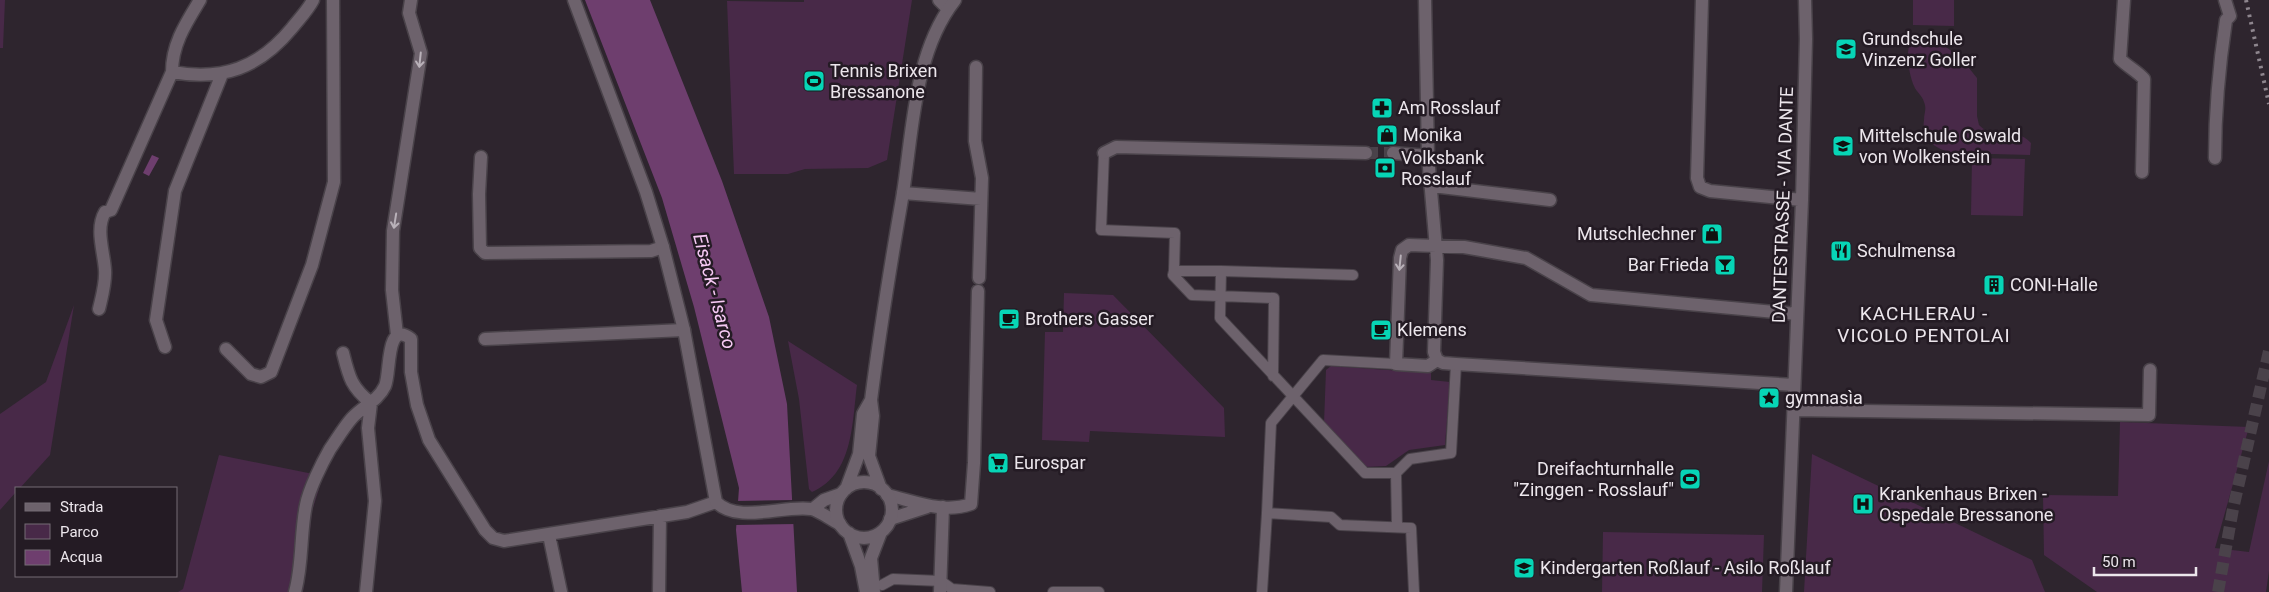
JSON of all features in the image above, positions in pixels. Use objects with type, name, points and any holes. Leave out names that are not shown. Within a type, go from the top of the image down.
[{"type":"street","points":[[99,309],[105,269],[102,248],[102,218],[105,212],[111,210],[172,72],[172,59],[178,37],[200,0]]},
{"type":"street","points":[[172,72],[222,74],[253,63],[276,47],[313,0]]},
{"type":"street","points":[[226,350],[251,374],[261,377],[271,372],[312,265],[334,182],[333,0]]},
{"type":"street","points":[[296,592],[300,576],[306,504],[330,450],[353,417],[371,402],[385,385],[389,374],[392,345],[397,335],[392,290],[393,231],[421,53],[409,13],[410,0]]},
{"type":"street","points":[[574,0],[646,192],[663,247],[684,330],[716,502],[722,508],[736,512],[807,510],[840,524],[849,533],[862,538],[881,532]]},
{"type":"street","points":[[1425,0],[1428,156],[1436,247],[1434,352],[1437,360],[1443,363],[1456,364],[1794,385]]},
{"type":"street","points":[[1702,0],[1697,178],[1700,187],[1710,191],[1802,200]]},
{"type":"street","name":"DANTESTRASSE - VIA DANTE","points":[[1786,592],[1802,200],[1806,39],[1805,0]]},
{"type":"street","points":[[2124,0],[2120,59],[2127,67],[2137,72],[2144,79],[2142,172]]},
{"type":"street","points":[[2215,158],[2219,65],[2226,20],[2230,16],[2225,0]]},
{"type":"street","points":[[947,3],[922,70],[886,290],[871,400],[873,416],[870,456],[884,492],[890,502],[890,519],[881,532],[871,558],[878,589],[893,579],[941,586],[952,590],[990,592]]},
{"type":"street","points":[[976,67],[976,141],[982,178],[979,278]]},
{"type":"street","points":[[165,347],[156,320],[175,191],[222,74]]},
{"type":"street","points":[[1273,376],[1274,298],[1192,295],[1173,275],[1174,233],[1101,230],[1104,153],[1116,147],[1366,153]]},
{"type":"street","points":[[1393,153],[1428,156]]},
{"type":"street","points":[[481,157],[479,194],[480,248],[485,253],[651,251],[663,247]]},
{"type":"street","points":[[1431,188],[1441,187],[1550,200]]},
{"type":"street","points":[[903,193],[981,199]]},
{"type":"street","points":[[1396,364],[1399,266],[1402,250],[1409,245],[1464,247],[1526,258],[1591,295],[1797,314]]},
{"type":"street","points":[[1174,271],[1354,275]]},
{"type":"street","points":[[1222,271],[1220,318],[1365,473],[1396,473],[1410,459],[1451,454],[1456,364]]},
{"type":"street","points":[[890,519],[936,507],[971,504],[974,463],[978,292]]},
{"type":"street","points":[[485,339],[684,330]]},
{"type":"street","points":[[397,335],[402,334],[411,339],[411,372],[417,406],[429,440],[485,530],[493,538],[504,541],[549,535],[687,512],[716,502]]},
{"type":"street","points":[[343,353],[354,389],[371,402]]},
{"type":"street","points":[[1262,592],[1271,422],[1323,360],[1428,366],[1437,360]]},
{"type":"street","points":[[1794,410],[2149,416],[2150,370]]},
{"type":"street","points":[[840,524],[836,509],[858,454],[864,414],[871,400]]},
{"type":"street","points":[[366,592],[374,501],[368,428],[371,402]]},
{"type":"street","points":[[1396,473],[1397,528]]},
{"type":"street","points":[[807,510],[859,483],[867,483],[884,492],[936,507]]},
{"type":"street","points":[[936,507],[941,586]]},
{"type":"street","points":[[1267,513],[1331,517],[1340,525],[1411,528],[1414,592]]},
{"type":"street","points":[[659,592],[660,516]]},
{"type":"street","points":[[849,533],[861,566],[866,592]]},
{"type":"street","points":[[549,535],[561,592]]},
{"type":"street","points":[[1053,592],[1099,592]]},
{"type":"green space","points":[[0,0],[5,0],[3,48],[0,48]]},
{"type":"green space","name":"Tennis Brixen Bressanone","points":[[804,0],[912,0],[887,160],[868,168],[805,169],[788,174],[734,174],[727,1],[804,2]]},
{"type":"green space","points":[[1913,0],[1954,0],[1954,26],[1913,25]]},
{"type":"green space","points":[[1923,37],[1939,42],[1946,47],[1977,78],[1977,116],[1979,125],[1985,130],[1992,132],[2018,135],[2025,138],[2031,143],[2030,155],[1950,152],[1928,140],[1924,128],[1925,104],[1912,82],[1908,59],[1910,45]]},
{"type":"green space","points":[[1972,158],[2025,159],[2023,216],[1971,215]]},
{"type":"green space","points":[[1064,293],[1113,295],[1224,408],[1225,437],[1090,431],[1089,442],[1042,440],[1045,332],[1063,332]]},
{"type":"green space","points":[[74,305],[50,455],[21,487],[15,487],[15,493],[0,510],[0,414],[46,382]]},
{"type":"green space","points":[[788,341],[857,385],[852,430],[843,460],[836,473],[826,484],[812,492],[809,489],[799,399]]},
{"type":"green space","points":[[1331,366],[1431,373],[1431,380],[1450,382],[1445,445],[1409,450],[1386,466],[1365,467],[1324,423],[1326,370]]},
{"type":"green space","points":[[2120,422],[2249,427],[2215,548],[2249,552],[2269,461],[2269,571],[2266,592],[2097,592],[2044,555],[2043,495],[2118,496]]},
{"type":"green space","name":"Krankenhaus Brixen - Ospedale Bressanone","points":[[1812,454],[2032,560],[2045,592],[1804,592]]},
{"type":"green space","points":[[219,455],[323,476],[312,511],[303,592],[178,592],[183,589]]},
{"type":"green space","points":[[1603,532],[1764,535],[1762,592],[1602,592]]},
{"type":"water","name":"Eisack - Isarco","points":[[585,0],[650,0],[722,181],[769,317],[787,404],[797,592],[742,592],[736,530],[739,488],[694,307],[662,198]]},
{"type":"water","points":[[152,155],[159,158],[149,176],[143,173]]},
{"type":"pier","points":[[795,500],[796,524],[735,525],[736,501]]},
{"type":"tunnel","points":[[1366,153],[1393,153]]},
{"type":"tunnel","points":[[2218,592],[2233,509],[2269,351]]},
{"type":"railway","points":[[2246,0],[2269,104]]},
{"type":"place","name":"Grundschule Vinzenz Goller","points":[[1846,49]]},
{"type":"place","name":"Tennis Brixen Bressanone","points":[[814,81]]},
{"type":"place","name":"Am Rosslauf","points":[[1382,108]]},
{"type":"place","name":"Monika","points":[[1387,135]]},
{"type":"place","name":"Mittelschule Oswald von Wolkenstein","points":[[1843,146]]},
{"type":"place","name":"Volksbank Rosslauf","points":[[1385,168]]},
{"type":"place","name":"Mutschlechner","points":[[1712,234]]},
{"type":"place","name":"Schulmensa","points":[[1841,251]]},
{"type":"place","name":"Bar Frieda","points":[[1725,265]]},
{"type":"place","name":"CONI-Halle","points":[[1994,285]]},
{"type":"place","name":"Brothers Gasser","points":[[1009,319]]},
{"type":"place","name":"Klemens","points":[[1381,330]]},
{"type":"place","name":"gymnasìa","points":[[1769,398]]},
{"type":"place","name":"Eurospar","points":[[998,463]]},
{"type":"place","name":"Dreifachturnhalle \"Zinggen - Rosslauf\"","points":[[1690,479]]},
{"type":"place","name":"Krankenhaus Brixen - Ospedale Bressanone","points":[[1863,504]]},
{"type":"place","name":"Kindergarten Roßlauf - Asilo Roßlauf","points":[[1524,568]]},
{"type":"district","name":"KACHLERAU - VICOLO PENTOLAI","points":[[1924,324]]}]
